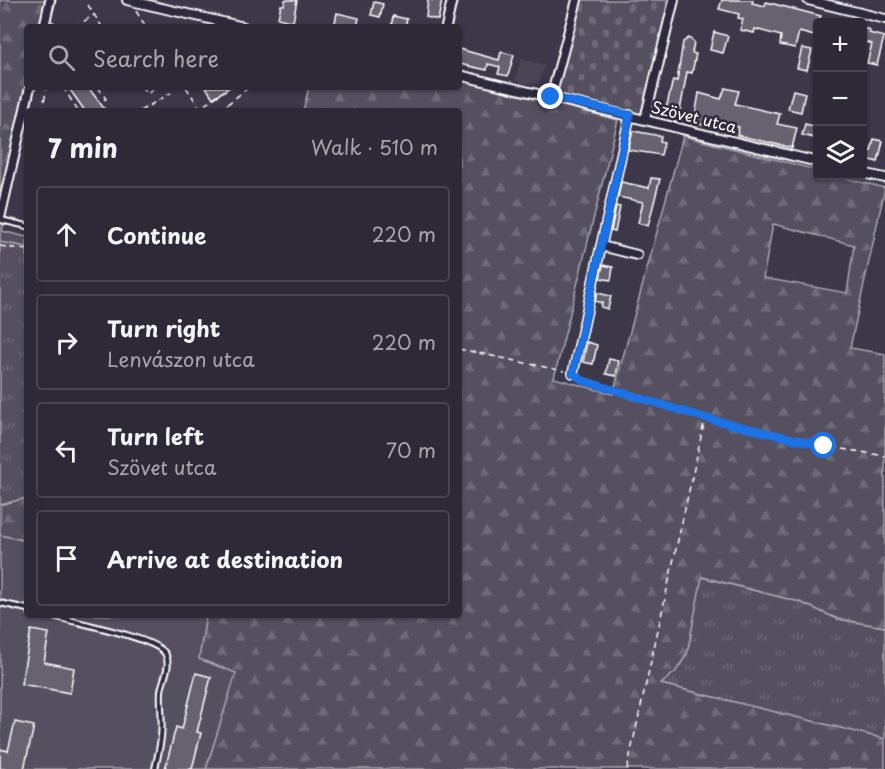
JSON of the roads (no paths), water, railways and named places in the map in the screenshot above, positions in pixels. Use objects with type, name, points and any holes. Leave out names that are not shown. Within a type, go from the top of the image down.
[{"type":"street","points":[[45,24],[50,0]]},
{"type":"street","points":[[127,0],[231,24]]},
{"type":"street","points":[[447,24],[452,0]]},
{"type":"street","points":[[551,97],[577,0]]},
{"type":"street","points":[[645,119],[674,0]]},
{"type":"street","points":[[808,0],[885,19]]},
{"type":"street","name":"Szövet utca","points":[[462,76],[813,161]]},
{"type":"street","points":[[25,108],[29,90]]},
{"type":"street","points":[[0,219],[24,113]]},
{"type":"street","points":[[573,373],[630,115]]},
{"type":"street","points":[[867,174],[885,178]]},
{"type":"street","points":[[601,246],[637,255]]},
{"type":"lane","points":[[0,219],[24,225]]},
{"type":"lane","points":[[0,603],[24,608]]},
{"type":"lane","points":[[59,618],[84,626],[125,633],[155,644],[165,651],[168,662],[161,691],[161,738],[155,769]]}]
